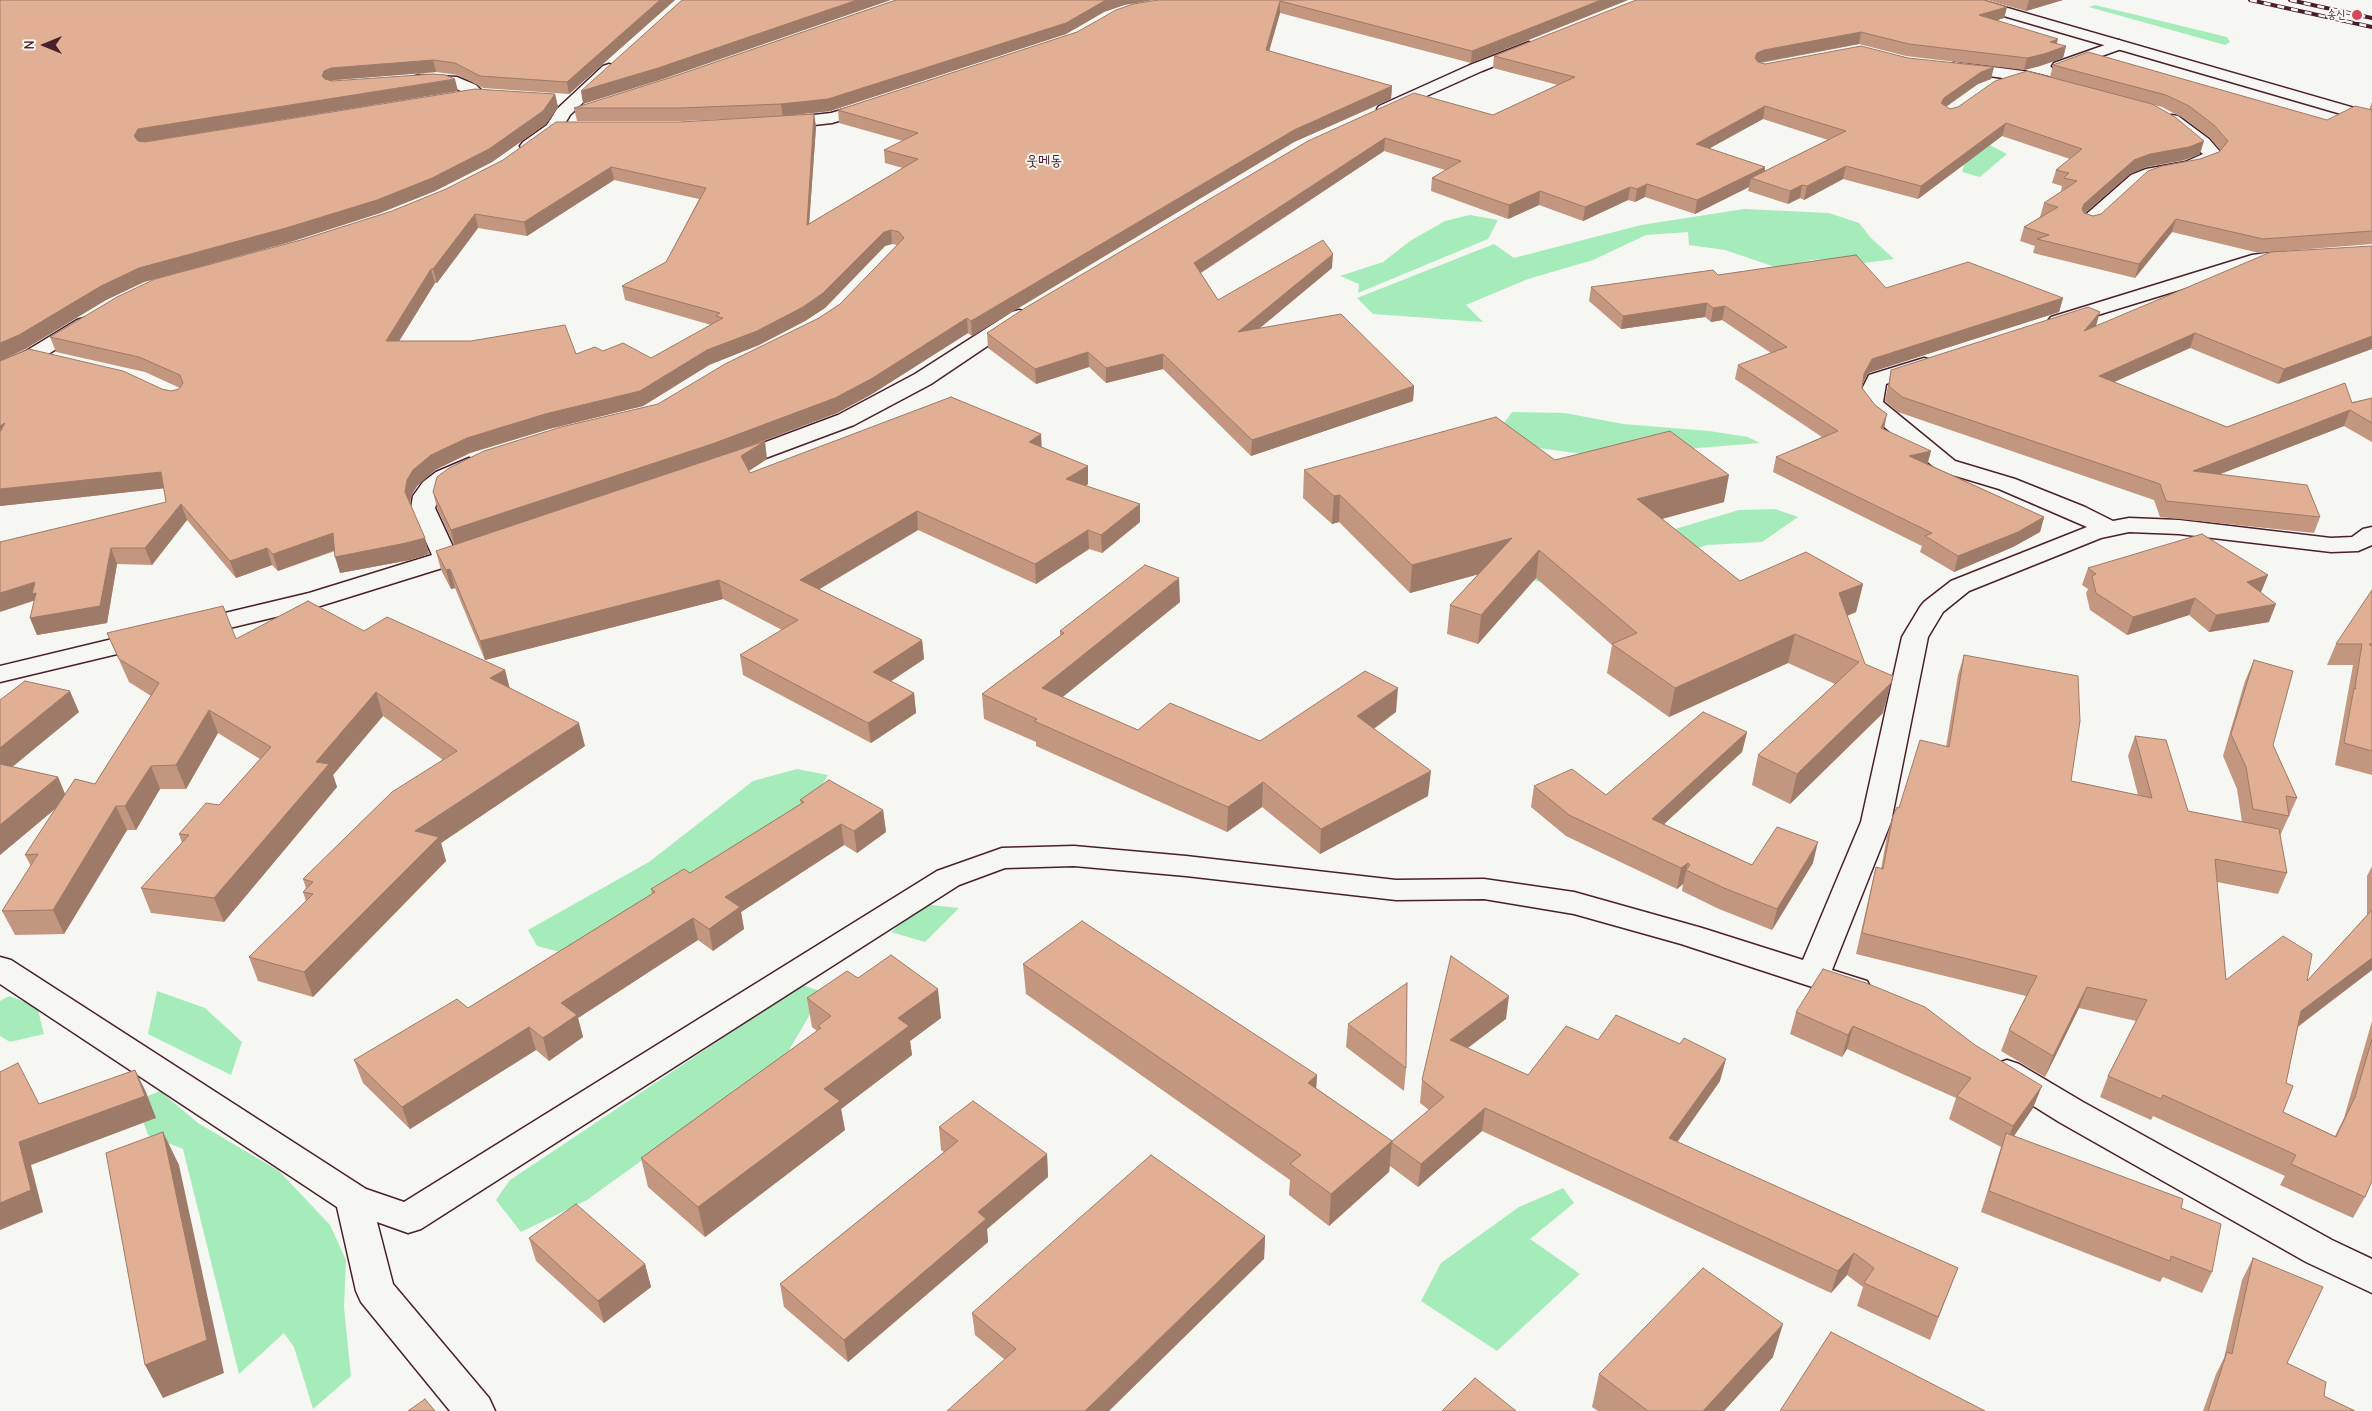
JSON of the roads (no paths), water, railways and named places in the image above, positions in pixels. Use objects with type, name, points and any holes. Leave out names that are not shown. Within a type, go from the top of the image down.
[{"type":"street","points":[[1964,0],[2372,118]]},
{"type":"street","points":[[1371,116],[1476,68],[1548,39]]},
{"type":"street","points":[[1993,86],[2023,76],[2045,72],[2119,45]]},
{"type":"street","points":[[515,156],[562,125],[563,112],[619,59]]},
{"type":"street","points":[[1940,65],[2023,76],[2066,86]]},
{"type":"street","points":[[404,81],[451,80],[487,95],[454,98]]},
{"type":"street","points":[[764,124],[832,118],[884,102]]},
{"type":"street","points":[[2089,222],[2137,179],[2152,172],[2190,166],[2208,159],[2212,154],[2203,143],[2178,124],[2155,112]]},
{"type":"street","points":[[808,139],[811,134],[810,120]]},
{"type":"street","points":[[2044,325],[2259,260],[2303,255]]},
{"type":"street","points":[[713,469],[846,420],[923,379],[1035,307]]},
{"type":"street","points":[[0,371],[33,355],[98,316]]},
{"type":"street","points":[[33,355],[61,363]]},
{"type":"street","points":[[1940,358],[1877,380],[1872,389],[1872,403],[1881,413],[1948,466],[2007,484],[2077,512],[2110,529]]},
{"type":"street","points":[[446,559],[423,508],[425,496],[431,487],[444,476],[487,457]]},
{"type":"street","points":[[1813,976],[1876,822],[1915,636],[1933,608],[1960,586],[2094,532],[2129,525],[2169,527],[2293,542],[2331,545],[2367,544]]},
{"type":"street","points":[[0,674],[317,599],[497,542]]},
{"type":"street","points":[[2,970],[353,1200],[408,1218],[948,878],[1002,858],[1083,857],[1186,866],[1396,890],[1484,889],[1574,903],[1691,936],[1880,998]]},
{"type":"street","points":[[1980,1057],[2080,1117],[2319,1250],[2372,1277]]},
{"type":"street","points":[[353,1200],[376,1291],[475,1411]]},
{"type":"railway","points":[[2250,0],[2372,27]]},
{"type":"railway","points":[[2290,0],[2372,18]]},
{"type":"place","name":"송신","points":[[2357,15]]},
{"type":"district","name":"웃메동","points":[[1044,161]]}]
